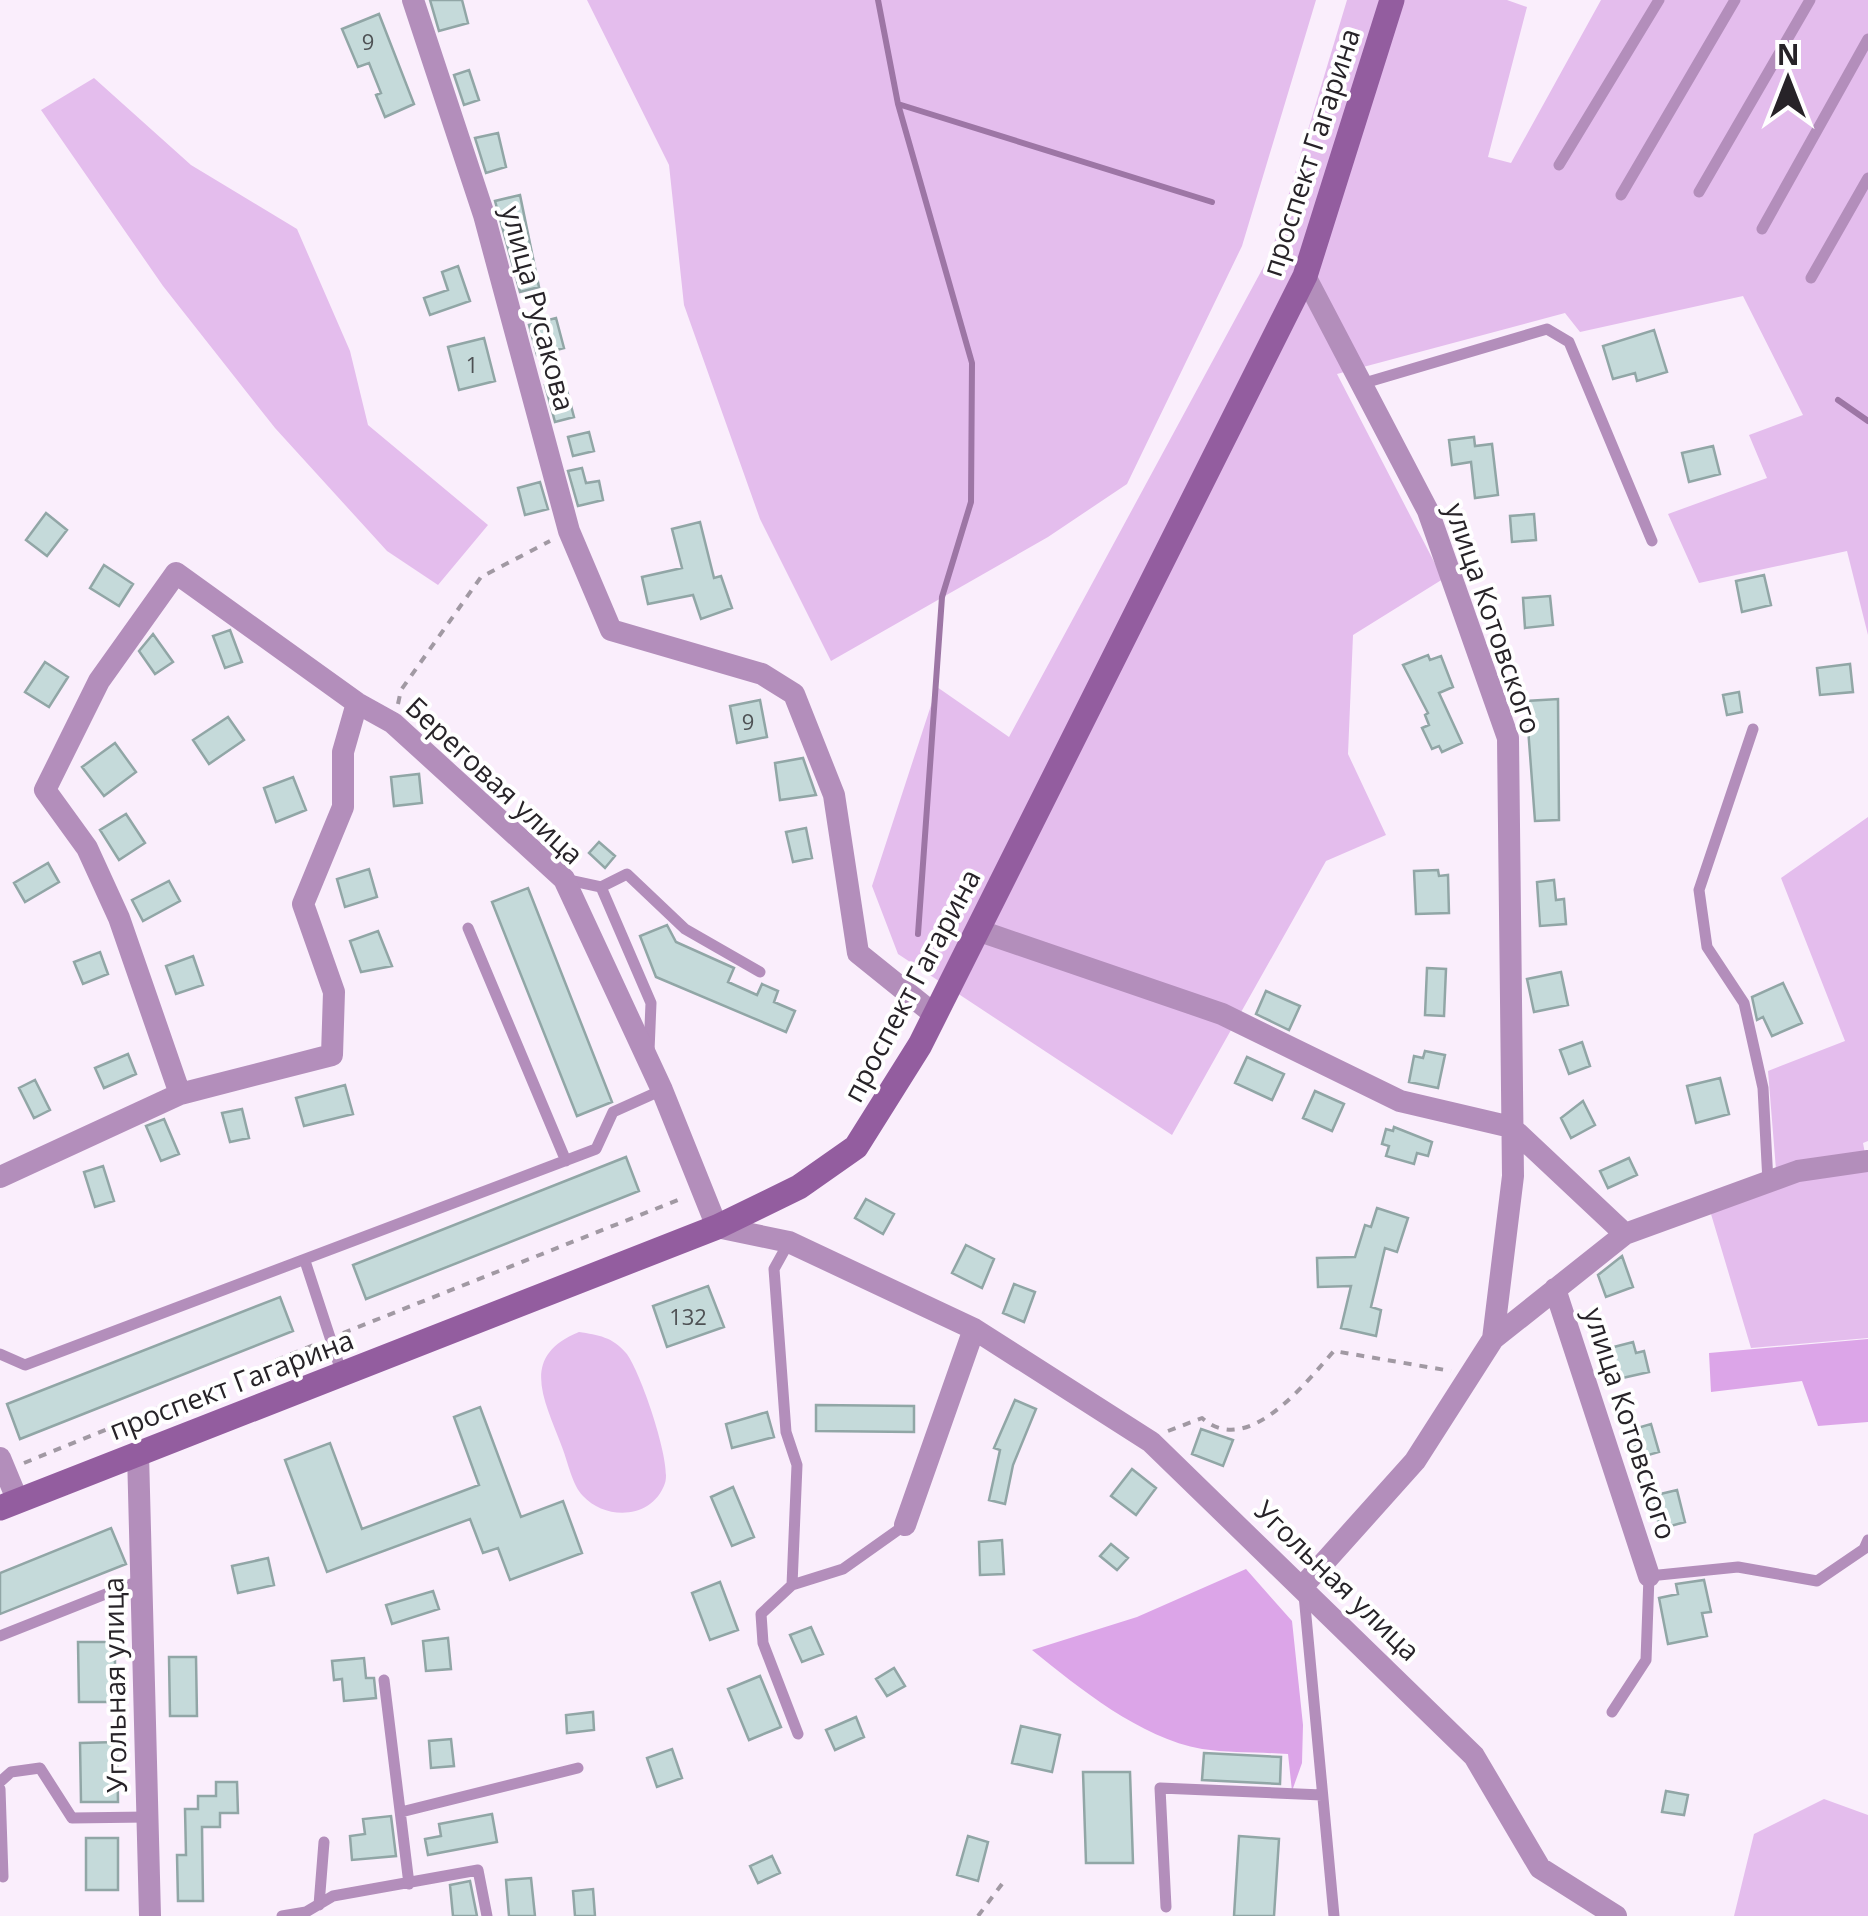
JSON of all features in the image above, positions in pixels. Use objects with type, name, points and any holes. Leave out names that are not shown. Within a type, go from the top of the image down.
[{"type":"main road","name":"проспект Гагарина","points":[[8,1503],[718,1227],[799,1186],[856,1147],[935,1015],[1304,276],[1392,0]]},
{"type":"street","name":"улица Русакова","points":[[412,0],[484,215],[569,531],[611,630],[762,674],[794,694],[834,796],[858,953],[935,1015]]},
{"type":"street","name":"улица Котовского","points":[[1303,1586],[1415,1462],[1492,1338],[1513,1176],[1508,738],[1428,511],[1304,276]]},
{"type":"street","name":"Береговая улица","points":[[180,1094],[119,918],[88,848],[45,790],[99,681],[176,572],[357,704],[393,723],[564,878],[662,1090],[718,1227]]},
{"type":"street","points":[[0,1177],[180,1094],[332,1055],[334,992],[303,904],[343,807],[344,752],[357,704]]},
{"type":"street","points":[[978,930],[1222,1014],[1400,1102],[1511,1127],[1625,1234]]},
{"type":"street","points":[[1492,1338],[1625,1234],[1798,1170],[1868,1161]]},
{"type":"street","name":"Угольная улица","points":[[718,1227],[789,1242],[974,1329],[1146,1439],[1303,1586],[1474,1756],[1540,1868],[1616,1916]]},
{"type":"street","name":"улица Котовского","points":[[1555,1289],[1649,1576]]},
{"type":"street","points":[[905,1525],[974,1329]]},
{"type":"street","name":"Угольная улица","points":[[138,1453],[150,1916]]},
{"type":"street","points":[[2,1465],[8,1503]]},
{"type":"lane","points":[[1559,165],[1658,0]]},
{"type":"lane","points":[[1620,195],[1735,0]]},
{"type":"lane","points":[[1699,192],[1810,0]]},
{"type":"lane","points":[[1762,229],[1868,38]]},
{"type":"lane","points":[[1810,278],[1868,178]]},
{"type":"lane","points":[[1361,384],[1548,329],[1570,342],[1652,541]]},
{"type":"lane","points":[[1753,729],[1699,890],[1707,947],[1744,1004],[1762,1088],[1768,1182]]},
{"type":"lane","points":[[564,878],[601,887],[627,874],[685,929],[760,972]]},
{"type":"lane","points":[[601,887],[651,1003],[648,1060]]},
{"type":"lane","points":[[468,928],[566,1161]]},
{"type":"lane","points":[[0,1354],[25,1366],[566,1161],[596,1149],[614,1112],[662,1090]]},
{"type":"lane","points":[[789,1242],[774,1269],[786,1432],[797,1466],[792,1585]]},
{"type":"lane","points":[[305,1261],[342,1374]]},
{"type":"lane","points":[[798,1734],[764,1643],[760,1614],[792,1585],[842,1569],[905,1525]]},
{"type":"lane","points":[[1612,1712],[1646,1660],[1649,1576],[1738,1567],[1817,1580],[1864,1549],[1868,1540]]},
{"type":"lane","points":[[0,1636],[142,1580]]},
{"type":"lane","points":[[1303,1586],[1334,1916]]},
{"type":"lane","points":[[384,1680],[409,1884]]},
{"type":"lane","points":[[2,1877],[0,1786],[11,1772],[40,1768],[72,1818],[147,1817]]},
{"type":"lane","points":[[401,1812],[578,1768]]},
{"type":"lane","points":[[1166,1907],[1160,1788],[1322,1794]]},
{"type":"lane","points":[[319,1905],[324,1842]]},
{"type":"lane","points":[[282,1916],[306,1912],[333,1896],[478,1870],[487,1916]]},
{"type":"path","points":[[393,723],[401,690],[482,577],[569,531]]},
{"type":"path","points":[[2,1465],[701,1190]]},
{"type":"path","points":[[1146,1439],[1202,1418],[1213,1428],[1235,1428],[1279,1412],[1334,1351],[1470,1374]]},
{"type":"path","points":[[978,1916],[1002,1884]]},
{"type":"shaded area","points":[[587,0],[1316,0],[1242,246],[1127,484],[1048,537],[831,661],[760,519],[684,305],[669,165]]},
{"type":"shaded area","points":[[1347,0],[1507,0],[1527,7],[1488,157],[1511,163],[1601,0],[1868,0],[1868,635],[1847,551],[1699,583],[1668,514],[1767,478],[1749,435],[1803,415],[1743,296],[1580,332],[1565,313],[1337,374],[1443,579],[1353,635],[1348,754],[1386,835],[1326,861],[1172,1135],[898,954],[872,886],[937,687],[1009,737],[1271,253]]},
{"type":"shaded area","points":[[94,78],[191,165],[297,229],[350,351],[368,425],[488,525],[438,585],[387,551],[275,428],[163,286],[41,110]]},
{"type":"shaded area","points":[[1868,817],[1868,1141],[1863,1143],[1868,1169],[1868,1338],[1751,1348],[1711,1214],[1777,1182],[1768,1071],[1845,1041],[1781,878]]},
{"type":"shaded area","points":[[579,1332],[616,1343],[632,1363],[646,1396],[666,1472],[659,1495],[640,1510],[604,1510],[583,1496],[573,1480],[549,1413],[541,1381],[542,1367],[560,1342]]},
{"type":"shaded area","points":[[1868,1339],[1868,1422],[1818,1426],[1802,1381],[1711,1392],[1709,1353]]},
{"type":"shaded area","points":[[1246,1569],[1292,1621],[1303,1725],[1302,1763],[1292,1791],[1288,1754],[1202,1749],[1156,1734],[1111,1710],[1032,1650],[1137,1617]]},
{"type":"shaded area","points":[[1824,1799],[1868,1815],[1868,1916],[1734,1916],[1754,1834]]},
{"type":"building","points":[[430,0],[462,0],[468,23],[439,31]]},
{"type":"building","points":[[379,14],[414,104],[385,117],[369,63],[358,67],[342,29]]},
{"type":"building","points":[[469,70],[479,100],[464,105],[454,75]]},
{"type":"building","points":[[498,133],[506,167],[486,173],[475,138]]},
{"type":"building","points":[[520,195],[539,287],[520,292],[495,201]]},
{"type":"building","points":[[458,266],[470,301],[430,315],[424,298],[448,290],[442,272]]},
{"type":"building","points":[[556,318],[564,348],[537,355],[529,325]]},
{"type":"building","points":[[1654,330],[1667,372],[1637,381],[1635,373],[1613,379],[1603,346]]},
{"type":"building","points":[[484,338],[495,381],[459,390],[448,347]]},
{"type":"building","points":[[564,379],[574,417],[555,422],[545,385]]},
{"type":"building","points":[[589,432],[594,451],[573,456],[568,437]]},
{"type":"building","points":[[1474,437],[1475,446],[1492,444],[1498,495],[1475,498],[1471,462],[1452,465],[1449,440]]},
{"type":"building","points":[[1713,446],[1720,474],[1689,482],[1682,453]]},
{"type":"building","points":[[582,468],[586,483],[599,481],[603,500],[578,506],[568,471]]},
{"type":"building","points":[[540,482],[548,509],[525,515],[518,488]]},
{"type":"building","points":[[46,513],[67,530],[47,556],[26,540]]},
{"type":"building","points":[[1534,514],[1536,540],[1512,542],[1510,516]]},
{"type":"building","points":[[700,522],[714,578],[721,576],[732,608],[701,619],[693,595],[648,604],[642,577],[682,568],[672,529]]},
{"type":"building","points":[[104,565],[133,584],[119,606],[90,588]]},
{"type":"building","points":[[1764,575],[1771,605],[1742,612],[1736,581]]},
{"type":"building","points":[[1550,596],[1553,625],[1525,628],[1523,598]]},
{"type":"building","points":[[230,630],[242,662],[225,668],[213,636]]},
{"type":"building","points":[[153,634],[173,662],[155,674],[139,651]]},
{"type":"building","points":[[1428,655],[1430,660],[1441,656],[1453,687],[1439,693],[1462,743],[1442,752],[1439,746],[1432,749],[1422,728],[1429,725],[1425,715],[1428,713],[1403,665]]},
{"type":"building","points":[[45,662],[68,677],[49,707],[25,692]]},
{"type":"building","points":[[1850,664],[1853,692],[1820,695],[1817,668]]},
{"type":"building","points":[[1739,692],[1742,712],[1727,715],[1723,695]]},
{"type":"building","points":[[1558,699],[1559,820],[1535,821],[1526,701]]},
{"type":"building","points":[[760,700],[767,737],[737,743],[730,706]]},
{"type":"building","points":[[228,717],[244,740],[209,764],[193,740]]},
{"type":"building","points":[[115,743],[136,772],[104,796],[82,767]]},
{"type":"building","points":[[803,758],[816,795],[780,800],[775,763]]},
{"type":"building","points":[[419,774],[422,803],[394,806],[391,777]]},
{"type":"building","points":[[293,777],[306,810],[276,822],[264,788]]},
{"type":"building","points":[[126,814],[145,843],[119,860],[100,830]]},
{"type":"building","points":[[806,828],[812,858],[793,862],[786,832]]},
{"type":"building","points":[[599,842],[615,856],[605,868],[589,853]]},
{"type":"building","points":[[48,863],[59,882],[25,902],[14,883]]},
{"type":"building","points":[[369,869],[377,897],[345,907],[337,879]]},
{"type":"building","points":[[1438,870],[1439,876],[1448,875],[1449,913],[1416,914],[1414,871]]},
{"type":"building","points":[[1554,880],[1556,900],[1564,899],[1566,924],[1540,926],[1537,882]]},
{"type":"building","points":[[169,881],[180,901],[143,921],[132,900]]},
{"type":"building","points":[[528,888],[612,1102],[577,1116],[492,902]]},
{"type":"building","points":[[667,925],[676,942],[734,968],[728,982],[757,995],[762,984],[778,991],[774,1002],[795,1011],[786,1032],[656,977],[640,936]]},
{"type":"building","points":[[378,931],[392,966],[361,972],[350,941]]},
{"type":"building","points":[[100,952],[108,974],[83,984],[74,962]]},
{"type":"building","points":[[193,956],[203,985],[176,994],[166,966]]},
{"type":"building","points":[[1427,968],[1446,969],[1444,1016],[1425,1015]]},
{"type":"building","points":[[1561,972],[1568,1005],[1534,1012],[1527,979]]},
{"type":"building","points":[[1783,983],[1802,1023],[1772,1036],[1763,1017],[1757,1020],[1752,997]]},
{"type":"building","points":[[1266,991],[1300,1006],[1289,1030],[1256,1014]]},
{"type":"building","points":[[1582,1042],[1590,1066],[1569,1074],[1560,1050]]},
{"type":"building","points":[[1425,1051],[1445,1055],[1438,1088],[1409,1082],[1414,1056],[1423,1058]]},
{"type":"building","points":[[128,1054],[136,1074],[104,1088],[95,1068]]},
{"type":"building","points":[[1247,1057],[1284,1074],[1272,1100],[1235,1083]]},
{"type":"building","points":[[1720,1078],[1729,1114],[1696,1123],[1687,1086]]},
{"type":"building","points":[[35,1080],[50,1110],[34,1118],[19,1088]]},
{"type":"building","points":[[345,1085],[353,1114],[304,1126],[296,1098]]},
{"type":"building","points":[[1315,1091],[1344,1104],[1332,1131],[1303,1118]]},
{"type":"building","points":[[1583,1101],[1595,1125],[1571,1138],[1561,1118]]},
{"type":"building","points":[[242,1109],[249,1138],[230,1142],[222,1113]]},
{"type":"building","points":[[164,1119],[179,1154],[161,1161],[146,1126]]},
{"type":"building","points":[[1394,1127],[1432,1142],[1428,1156],[1417,1153],[1414,1164],[1386,1156],[1389,1146],[1382,1144],[1386,1129],[1393,1131]]},
{"type":"building","points":[[626,1157],[639,1191],[366,1299],[353,1265]]},
{"type":"building","points":[[1629,1158],[1637,1175],[1608,1188],[1600,1171]]},
{"type":"building","points":[[103,1166],[114,1201],[95,1207],[84,1172]]},
{"type":"building","points":[[866,1199],[894,1214],[883,1234],[855,1218]]},
{"type":"building","points":[[1377,1208],[1408,1218],[1397,1252],[1385,1248],[1371,1307],[1381,1310],[1376,1336],[1341,1328],[1351,1286],[1318,1287],[1317,1258],[1355,1257],[1365,1225],[1371,1227]]},
{"type":"building","points":[[966,1245],[994,1259],[982,1288],[952,1273]]},
{"type":"building","points":[[1622,1256],[1633,1287],[1606,1297],[1598,1275]]},
{"type":"building","points":[[1014,1284],[1035,1292],[1024,1322],[1003,1313]]},
{"type":"building","points":[[708,1286],[724,1327],[667,1347],[653,1306]]},
{"type":"building","points":[[280,1297],[293,1331],[20,1439],[7,1404]]},
{"type":"building","points":[[1633,1342],[1636,1353],[1644,1351],[1649,1372],[1618,1379],[1610,1348]]},
{"type":"building","points":[[1015,1400],[1036,1409],[1013,1465],[1005,1504],[989,1500],[1000,1450],[994,1448]]},
{"type":"building","points":[[816,1405],[914,1406],[914,1432],[816,1431]]},
{"type":"building","points":[[480,1407],[521,1517],[563,1501],[582,1553],[510,1580],[498,1548],[483,1553],[470,1519],[327,1572],[285,1460],[330,1443],[362,1529],[479,1485],[454,1417]]},
{"type":"building","points":[[767,1412],[774,1437],[732,1448],[726,1424]]},
{"type":"building","points":[[1651,1424],[1659,1452],[1638,1458],[1630,1430]]},
{"type":"building","points":[[1201,1429],[1233,1440],[1223,1466],[1192,1454]]},
{"type":"building","points":[[1132,1469],[1156,1488],[1136,1515],[1111,1496]]},
{"type":"building","points":[[733,1487],[754,1537],[732,1546],[711,1497]]},
{"type":"building","points":[[1677,1490],[1685,1522],[1660,1529],[1652,1496]]},
{"type":"building","points":[[111,1528],[126,1564],[0,1614],[0,1573]]},
{"type":"building","points":[[1002,1540],[1004,1574],[980,1575],[979,1542]]},
{"type":"building","points":[[1111,1544],[1128,1558],[1117,1570],[1100,1556]]},
{"type":"building","points":[[268,1558],[274,1585],[238,1593],[232,1566]]},
{"type":"building","points":[[1704,1580],[1711,1612],[1702,1613],[1707,1636],[1668,1644],[1659,1598],[1678,1594],[1676,1584]]},
{"type":"building","points":[[720,1582],[738,1630],[710,1640],[692,1593]]},
{"type":"building","points":[[433,1591],[439,1609],[392,1624],[386,1605]]},
{"type":"building","points":[[811,1627],[823,1654],[802,1662],[790,1635]]},
{"type":"building","points":[[448,1638],[451,1669],[426,1671],[423,1641]]},
{"type":"building","points":[[78,1642],[115,1642],[115,1702],[79,1702]]},
{"type":"building","points":[[169,1657],[196,1657],[197,1716],[170,1716]]},
{"type":"building","points":[[364,1658],[366,1678],[374,1678],[376,1698],[344,1701],[342,1679],[334,1680],[332,1661]]},
{"type":"building","points":[[894,1668],[905,1686],[887,1696],[876,1679]]},
{"type":"building","points":[[760,1676],[781,1727],[749,1740],[728,1689]]},
{"type":"building","points":[[593,1712],[594,1730],[567,1733],[566,1715]]},
{"type":"building","points":[[856,1717],[864,1737],[835,1750],[826,1730]]},
{"type":"building","points":[[1021,1726],[1060,1735],[1052,1772],[1012,1763]]},
{"type":"building","points":[[451,1739],[454,1766],[431,1768],[429,1741]]},
{"type":"building","points":[[117,1742],[118,1802],[81,1802],[80,1743]]},
{"type":"building","points":[[672,1749],[682,1778],[657,1787],[647,1758]]},
{"type":"building","points":[[1204,1753],[1281,1757],[1280,1784],[1202,1780]]},
{"type":"building","points":[[1083,1772],[1130,1772],[1133,1863],[1086,1863]]},
{"type":"building","points":[[216,1782],[237,1782],[238,1813],[220,1813],[220,1827],[202,1827],[203,1901],[178,1901],[177,1855],[186,1855],[185,1809],[198,1809],[198,1796],[216,1796]]},
{"type":"building","points":[[1666,1791],[1688,1795],[1684,1815],[1662,1812]]},
{"type":"building","points":[[492,1814],[497,1842],[428,1855],[425,1839],[441,1836],[439,1824]]},
{"type":"building","points":[[391,1816],[396,1856],[352,1860],[350,1836],[365,1834],[363,1819]]},
{"type":"building","points":[[968,1836],[988,1842],[978,1881],[957,1875]]},
{"type":"building","points":[[1239,1836],[1279,1839],[1274,1916],[1234,1916]]},
{"type":"building","points":[[86,1838],[118,1838],[118,1890],[86,1890]]},
{"type":"building","points":[[772,1856],[780,1873],[758,1883],[750,1866]]},
{"type":"building","points":[[531,1878],[535,1916],[509,1916],[506,1880]]},
{"type":"building","points":[[470,1881],[477,1916],[453,1916],[450,1885]]},
{"type":"building","points":[[593,1889],[595,1916],[575,1916],[573,1891]]},
{"type":"waterway","points":[[878,0],[898,104],[972,363],[971,502],[942,597],[918,934]]},
{"type":"waterway","points":[[898,104],[1212,202]]},
{"type":"waterway","points":[[1838,400],[1868,421]]}]
